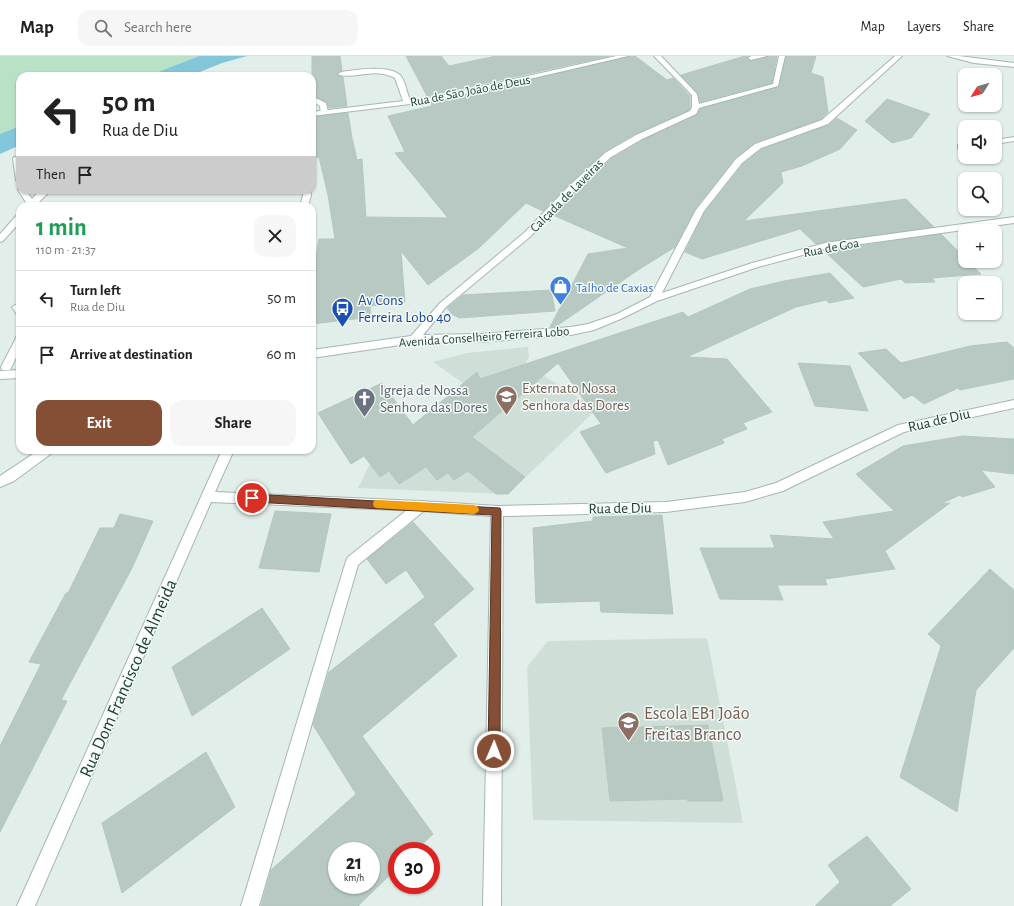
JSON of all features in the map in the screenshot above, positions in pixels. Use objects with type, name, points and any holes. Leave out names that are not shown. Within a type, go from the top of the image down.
[{"type":"street","name":"Rua de São João de Deus","points":[[316,113],[435,99],[626,56]]},
{"type":"street","points":[[657,56],[669,64],[695,95],[696,106],[776,85],[782,56]]},
{"type":"street","points":[[751,58],[764,56]]},
{"type":"street","points":[[654,299],[700,210],[739,161],[758,146],[825,122],[899,56]]},
{"type":"street","points":[[950,56],[1014,65]]},
{"type":"street","points":[[341,74],[384,71],[392,74],[398,77],[407,102]]},
{"type":"street","points":[[316,101],[323,105],[324,112]]},
{"type":"street","name":"Calçada de Laveiras","points":[[414,339],[443,305],[528,234],[571,189],[608,155],[639,137],[685,117],[693,112],[696,106]]},
{"type":"street","points":[[1002,141],[1014,139]]},
{"type":"street","points":[[34,202],[42,194]]},
{"type":"street","name":"Rua de Goa","points":[[654,299],[755,265],[825,246],[1014,220]]},
{"type":"street","points":[[0,239],[16,221]]},
{"type":"street","name":"Avenida Conselheiro Ferreira Lobo","points":[[316,353],[414,339],[480,338],[571,331],[590,327],[620,316],[654,299]]},
{"type":"street","points":[[16,347],[2,370],[16,373]]},
{"type":"street","name":"Rua de Diu","points":[[208,497],[421,506],[496,511],[666,507],[745,497],[780,487],[902,428],[1014,404]]},
{"type":"street","points":[[0,482],[10,477],[42,454]]},
{"type":"street","name":"Rua Dom Francisco de Almeida","points":[[26,906],[226,454]]},
{"type":"street","points":[[250,906],[353,561],[421,506]]},
{"type":"street","points":[[492,906],[496,511]]},
{"type":"shaded area","name":"Externato Nossa Senhora das Dores","points":[[528,347],[529,357],[525,364],[597,409],[508,494],[358,488],[370,464],[408,429],[463,383],[433,362],[467,353]]},
{"type":"shaded area","name":"Escola EB1 João Freitas Branco","points":[[707,638],[743,823],[533,820],[527,667],[548,641]]},
{"type":"green space","points":[[0,56],[199,56],[158,72],[16,72],[16,128],[0,134]]},
{"type":"water","points":[[199,56],[247,56],[222,63],[200,72],[158,72]]},
{"type":"water","points":[[16,128],[16,147],[0,154],[0,134]]},
{"type":"building","points":[[312,56],[340,56],[342,70],[337,74],[343,77],[347,106],[329,108],[327,102],[316,97],[316,72],[312,72]]},
{"type":"building","points":[[406,56],[441,56],[449,66],[496,56],[609,56],[427,96]]},
{"type":"building","points":[[629,56],[635,56],[667,80],[673,78],[690,96],[689,110],[635,134],[604,152],[567,186],[543,211],[526,203],[479,248],[428,285],[401,251],[405,302],[370,306],[371,317],[316,324],[316,257],[319,239],[335,239],[328,195],[319,157],[317,158],[316,154],[316,117],[348,113],[357,160],[362,159],[366,217],[448,218],[395,153],[405,152],[388,116],[432,106],[431,103]]},
{"type":"building","points":[[748,56],[747,58],[751,61],[768,56],[777,56],[772,83],[700,102],[698,93],[681,75]]},
{"type":"building","points":[[786,56],[816,56],[811,73],[823,77],[828,112],[821,119],[754,143],[735,158],[695,209],[675,247],[641,268],[555,327],[550,327],[588,254],[628,248],[553,215],[575,192],[612,158],[643,140],[697,115],[700,109],[778,87]]},
{"type":"building","points":[[887,99],[930,114],[911,138],[892,143],[865,121]]},
{"type":"building","points":[[837,118],[857,130],[840,149],[802,166],[781,172],[783,183],[744,221],[906,199],[934,227],[816,244],[800,229],[702,259],[685,252],[705,212],[743,164],[762,149],[829,125]]},
{"type":"building","points":[[941,234],[958,251],[958,268],[975,268],[981,274],[932,278],[935,282],[905,283],[901,279],[863,287],[824,251]]},
{"type":"building","points":[[830,273],[854,298],[829,303],[826,300],[796,307],[687,357],[727,359],[772,412],[743,423],[747,429],[722,439],[724,443],[668,465],[658,440],[653,441],[655,454],[606,473],[580,432],[601,424],[558,363],[472,437],[525,477],[508,494],[496,494],[468,471],[454,480],[448,473],[437,480],[426,467],[399,484],[389,471],[380,477],[364,456],[351,464],[318,413],[382,383],[413,425],[477,372],[480,379],[683,312],[688,317],[750,289]]},
{"type":"building","points":[[551,290],[555,311],[459,318],[452,314],[447,308],[463,295]]},
{"type":"building","points":[[1007,342],[1014,348],[1014,379],[960,390],[958,388],[924,404],[912,395],[904,399],[858,353],[886,349],[901,363],[970,346]]},
{"type":"building","points":[[798,363],[850,366],[868,411],[815,406]]},
{"type":"building","points":[[963,436],[1014,439],[1014,474],[981,470],[995,487],[962,497],[960,495],[940,504],[950,503],[885,551],[895,569],[825,579],[827,585],[777,585],[783,600],[720,599],[700,548],[775,548],[770,535],[834,539],[823,522],[894,511],[856,474],[903,446]]},
{"type":"building","points":[[275,511],[331,514],[319,572],[259,568]]},
{"type":"building","points":[[120,514],[153,521],[132,568],[61,700],[67,701],[0,832],[0,746],[41,664],[29,662],[66,593],[68,593],[100,528],[114,528]]},
{"type":"building","points":[[662,515],[673,614],[601,612],[600,601],[536,603],[533,528],[593,521],[593,517]]},
{"type":"building","points":[[413,522],[474,589],[433,624],[457,656],[362,736],[433,834],[425,842],[388,842],[388,877],[380,885],[380,842],[328,842],[328,894],[370,894],[358,906],[261,906],[271,870],[356,794],[313,725],[329,672],[425,597],[406,570],[386,584],[367,559]]},
{"type":"building","points":[[990,569],[1014,590],[1014,648],[976,690],[957,812],[900,777],[941,646],[928,634]]},
{"type":"building","points":[[262,608],[290,649],[192,716],[172,667]]},
{"type":"building","points":[[708,725],[723,801],[688,801],[687,799],[610,801],[602,728]]},
{"type":"building","points":[[206,752],[235,807],[122,893],[102,823]]},
{"type":"building","points":[[867,836],[911,889],[890,906],[815,906],[840,882],[828,865]]},
{"type":"slow traffic","points":[[377,504],[474,510]]},
{"type":"place","name":"Talho de Caxias","points":[[561,306]]},
{"type":"place","name":"Av Cons Ferreira Lobo 40","points":[[343,328]]},
{"type":"place","name":"Externato Nossa Senhora das Dores","points":[[506,416]]},
{"type":"place","name":"Igreja de Nossa Senhora das Dores","points":[[365,418]]},
{"type":"place","name":"Escola EB1 João Freitas Branco","points":[[629,742]]},
{"type":"route","points":[[252,498],[496,511],[494,751]]}]
